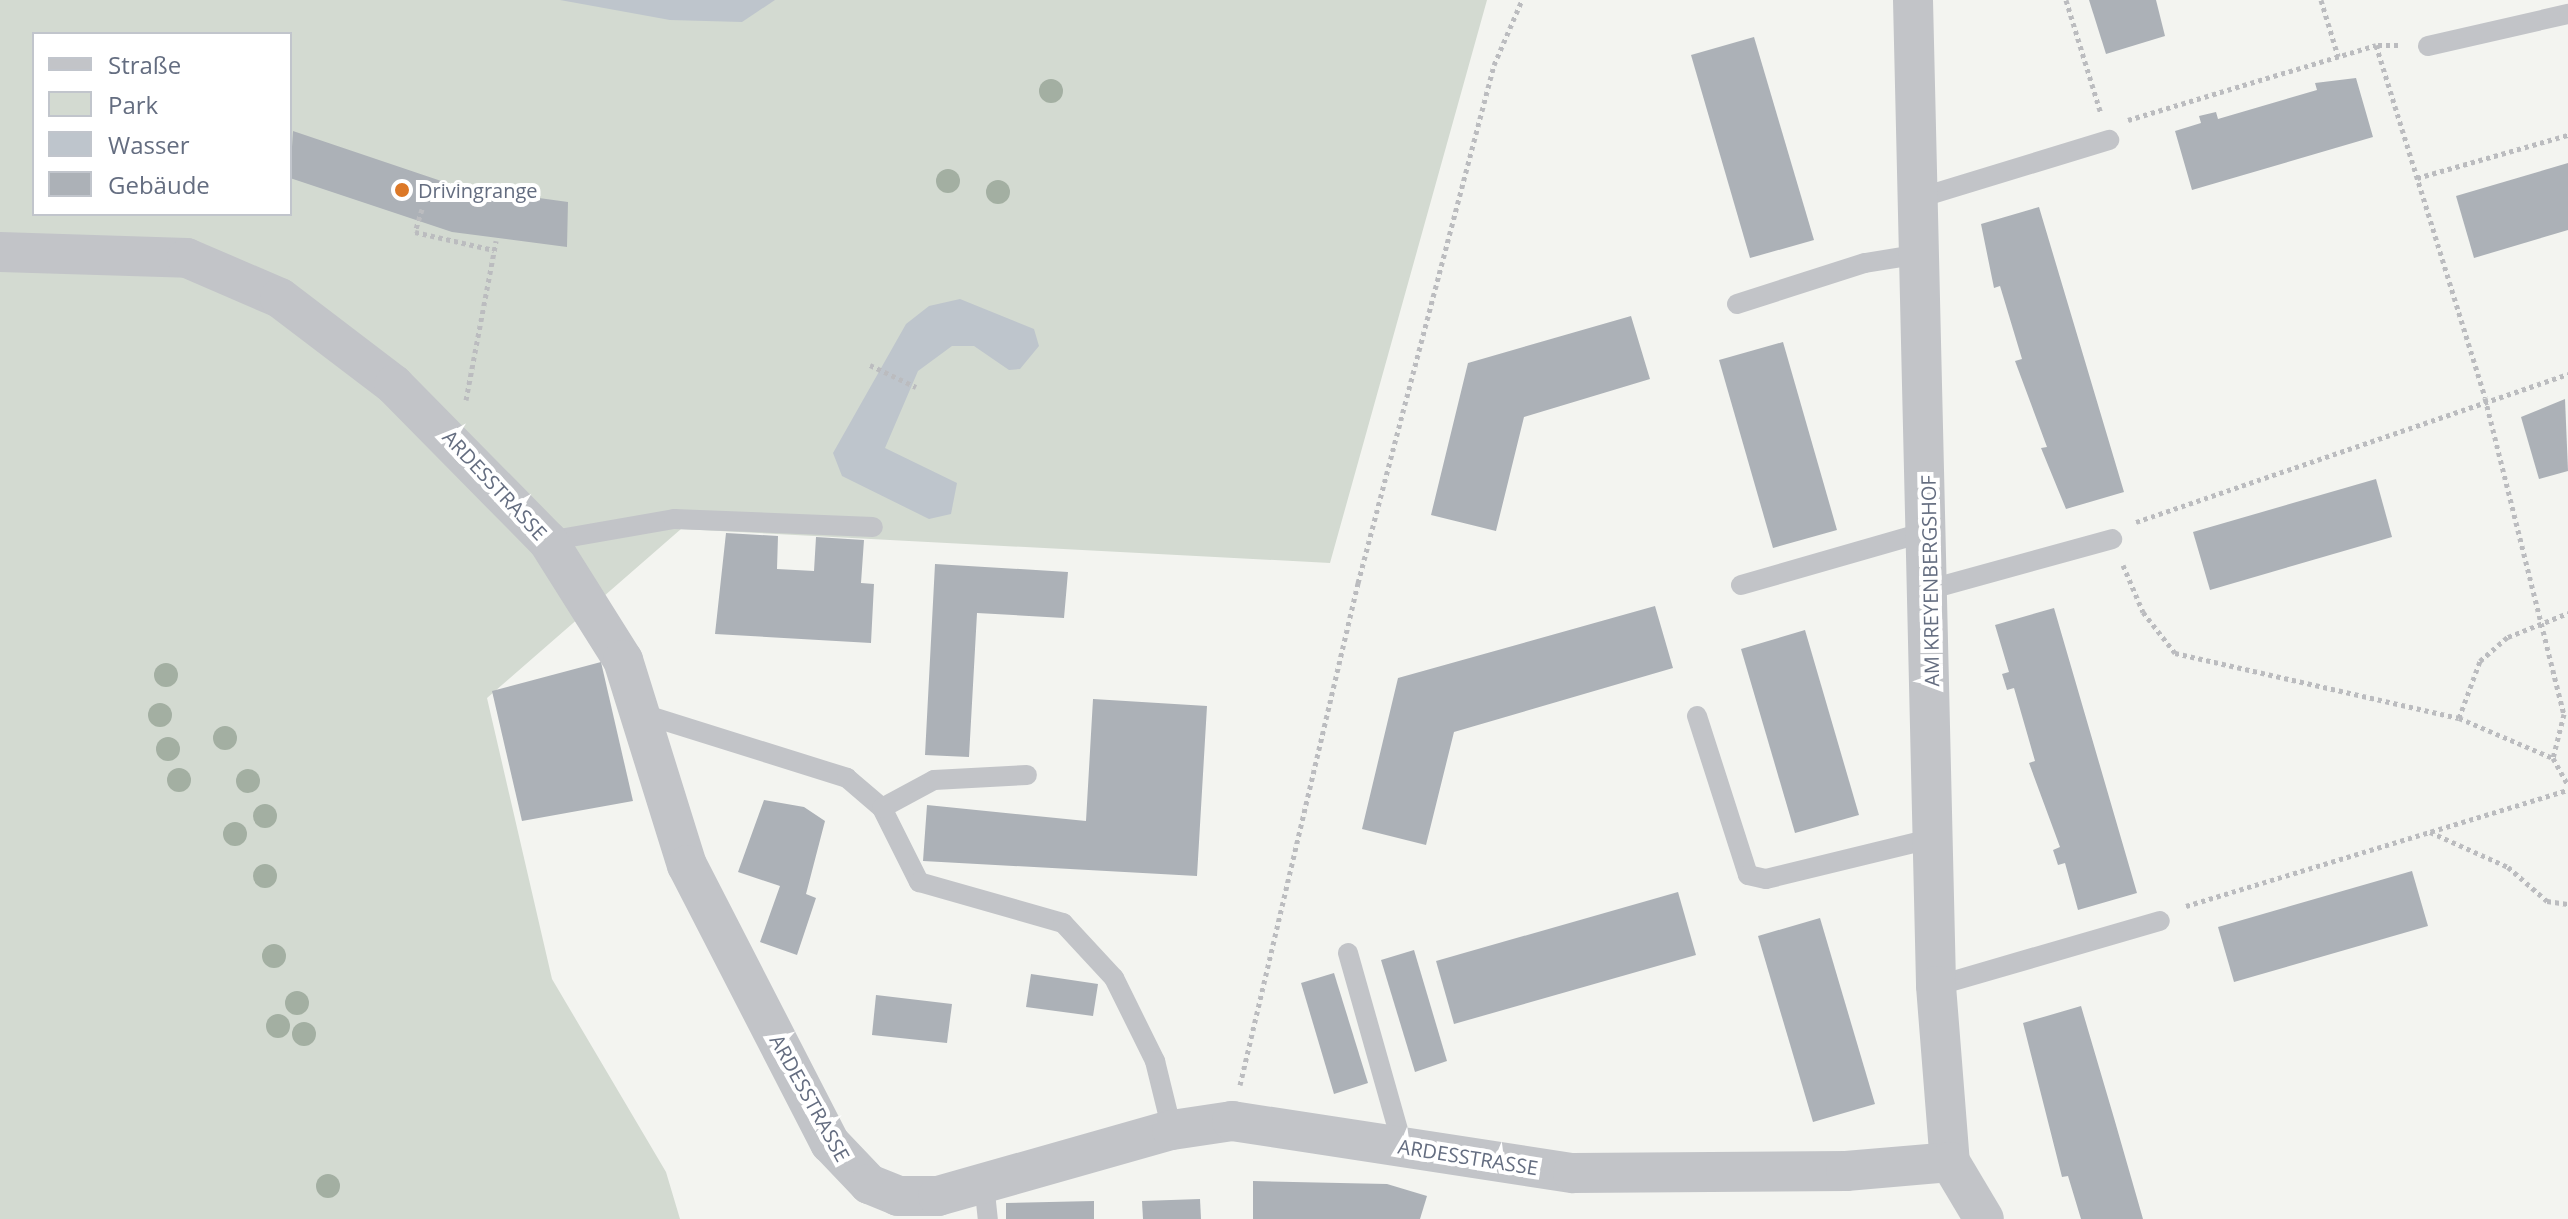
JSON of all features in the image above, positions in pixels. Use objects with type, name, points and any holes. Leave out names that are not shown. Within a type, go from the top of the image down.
[{"type":"street","name":"AM KREYENBERGSHOF","points":[[1913,0],[1931,589],[1936,986],[1950,1162]]},
{"type":"street","name":"ARDESSTRASSE","points":[[0,252],[162,255],[239,278],[328,332],[451,438],[548,541],[623,660],[687,865],[830,1143],[847,1167],[891,1207],[938,1196],[986,1201],[1172,1130],[1232,1121],[1573,1173],[1846,1171],[1950,1162]]},
{"type":"street","points":[[1950,1162],[1984,1219]]},
{"type":"lane","points":[[2428,46],[2568,14]]},
{"type":"lane","points":[[1919,198],[2109,140]]},
{"type":"lane","points":[[1737,304],[1865,263],[1921,254]]},
{"type":"lane","points":[[548,541],[674,519],[873,527]]},
{"type":"lane","points":[[1741,585],[1929,531]]},
{"type":"lane","points":[[1931,589],[2112,539]]},
{"type":"lane","points":[[640,713],[847,778],[882,808],[919,882],[1063,923],[1114,978],[1155,1061],[1172,1130]]},
{"type":"lane","points":[[1697,716],[1748,875],[1766,879],[1934,838]]},
{"type":"lane","points":[[882,808],[934,780],[1027,775]]},
{"type":"lane","points":[[1936,986],[2160,921]]},
{"type":"lane","points":[[1348,953],[1403,1147]]},
{"type":"path","points":[[1232,1121],[1358,583],[1494,65],[1522,0]]},
{"type":"path","points":[[2066,0],[2109,140]]},
{"type":"path","points":[[2321,0],[2338,56]]},
{"type":"path","points":[[2109,140],[2123,121],[2338,56],[2376,45],[2428,46]]},
{"type":"path","points":[[2376,45],[2485,398],[2564,714],[2553,758]]},
{"type":"path","points":[[2417,178],[2568,135]]},
{"type":"path","points":[[422,209],[418,233],[494,250]]},
{"type":"path","points":[[451,438],[464,413],[496,241]]},
{"type":"path","points":[[870,365],[916,387]]},
{"type":"path","points":[[2160,921],[2168,912],[2568,787],[2553,758],[2459,718],[2175,653],[2143,612],[2112,539],[2143,516],[2472,412],[2485,398],[2568,374]]},
{"type":"path","points":[[2459,718],[2480,661],[2540,622],[2568,613]]},
{"type":"path","points":[[2430,832],[2508,867],[2547,901],[2568,904]]},
{"type":"green space","points":[[0,0],[1487,0],[1330,563],[681,529],[487,698],[552,979],[666,1172],[680,1219],[0,1219]]},
{"type":"water","points":[[560,0],[775,0],[742,22],[670,20]]},
{"type":"water","points":[[960,299],[1034,329],[1039,346],[1020,369],[1009,370],[974,346],[952,346],[918,371],[885,448],[957,483],[951,514],[929,519],[842,476],[833,453],[906,324],[929,306]]},
{"type":"building","points":[[2089,0],[2156,0],[2165,36],[2106,54]]},
{"type":"building","points":[[1754,37],[1814,240],[1750,258],[1691,55]]},
{"type":"building","points":[[2356,78],[2373,137],[2192,190],[2175,131],[2201,123],[2199,116],[2216,112],[2218,119],[2317,90],[2315,83]]},
{"type":"building","name":"Drivingrange","points":[[293,131],[459,187],[568,202],[567,247],[452,232],[292,179]]},
{"type":"building","points":[[2568,163],[2568,230],[2474,258],[2456,196]]},
{"type":"building","points":[[2039,207],[2124,492],[2066,509],[2041,448],[2047,447],[2015,361],[2022,359],[2000,286],[1994,288],[1981,224]]},
{"type":"building","points":[[1631,316],[1650,379],[1524,417],[1496,531],[1431,515],[1468,363]]},
{"type":"building","points":[[1783,342],[1837,530],[1773,548],[1719,360]]},
{"type":"building","points":[[2565,399],[2568,471],[2539,479],[2521,417]]},
{"type":"building","points":[[2376,479],[2392,537],[2210,590],[2193,532]]},
{"type":"building","points":[[726,533],[778,536],[777,569],[814,571],[816,537],[864,540],[861,583],[874,584],[871,643],[715,634]]},
{"type":"building","points":[[935,564],[1068,572],[1064,618],[977,613],[969,757],[925,755]]},
{"type":"building","points":[[1655,606],[1673,668],[1454,732],[1426,845],[1362,829],[1398,678]]},
{"type":"building","points":[[2054,608],[2137,893],[2078,910],[2065,863],[2058,865],[2053,850],[2060,847],[2029,763],[2035,761],[2014,688],[2007,690],[2002,674],[2009,672],[1995,625]]},
{"type":"building","points":[[1805,630],[1859,815],[1795,833],[1741,649]]},
{"type":"building","points":[[601,662],[633,801],[522,821],[492,691]]},
{"type":"building","points":[[1093,699],[1207,706],[1197,876],[923,861],[927,805],[1086,821]]},
{"type":"building","points":[[764,800],[804,807],[825,821],[806,894],[816,898],[797,955],[760,942],[780,886],[738,872]]},
{"type":"building","points":[[2412,871],[2428,926],[2234,982],[2218,927]]},
{"type":"building","points":[[1678,892],[1696,955],[1454,1024],[1436,961]]},
{"type":"building","points":[[1820,918],[1875,1104],[1813,1122],[1758,936]]},
{"type":"building","points":[[1414,950],[1447,1061],[1415,1072],[1381,960]]},
{"type":"building","points":[[1334,973],[1368,1083],[1334,1094],[1301,983]]},
{"type":"building","points":[[1031,974],[1098,984],[1093,1016],[1026,1007]]},
{"type":"building","points":[[876,995],[952,1004],[947,1043],[872,1035]]},
{"type":"building","points":[[2081,1006],[2143,1219],[2081,1219],[2068,1176],[2062,1177],[2023,1023]]},
{"type":"building","points":[[1253,1181],[1387,1184],[1427,1196],[1420,1219],[1253,1219]]},
{"type":"building","points":[[1200,1199],[1201,1219],[1143,1219],[1142,1201]]},
{"type":"building","points":[[1094,1201],[1094,1219],[1006,1219],[1006,1203]]},
{"type":"place","name":"Drivingrange","points":[[402,190]]}]
